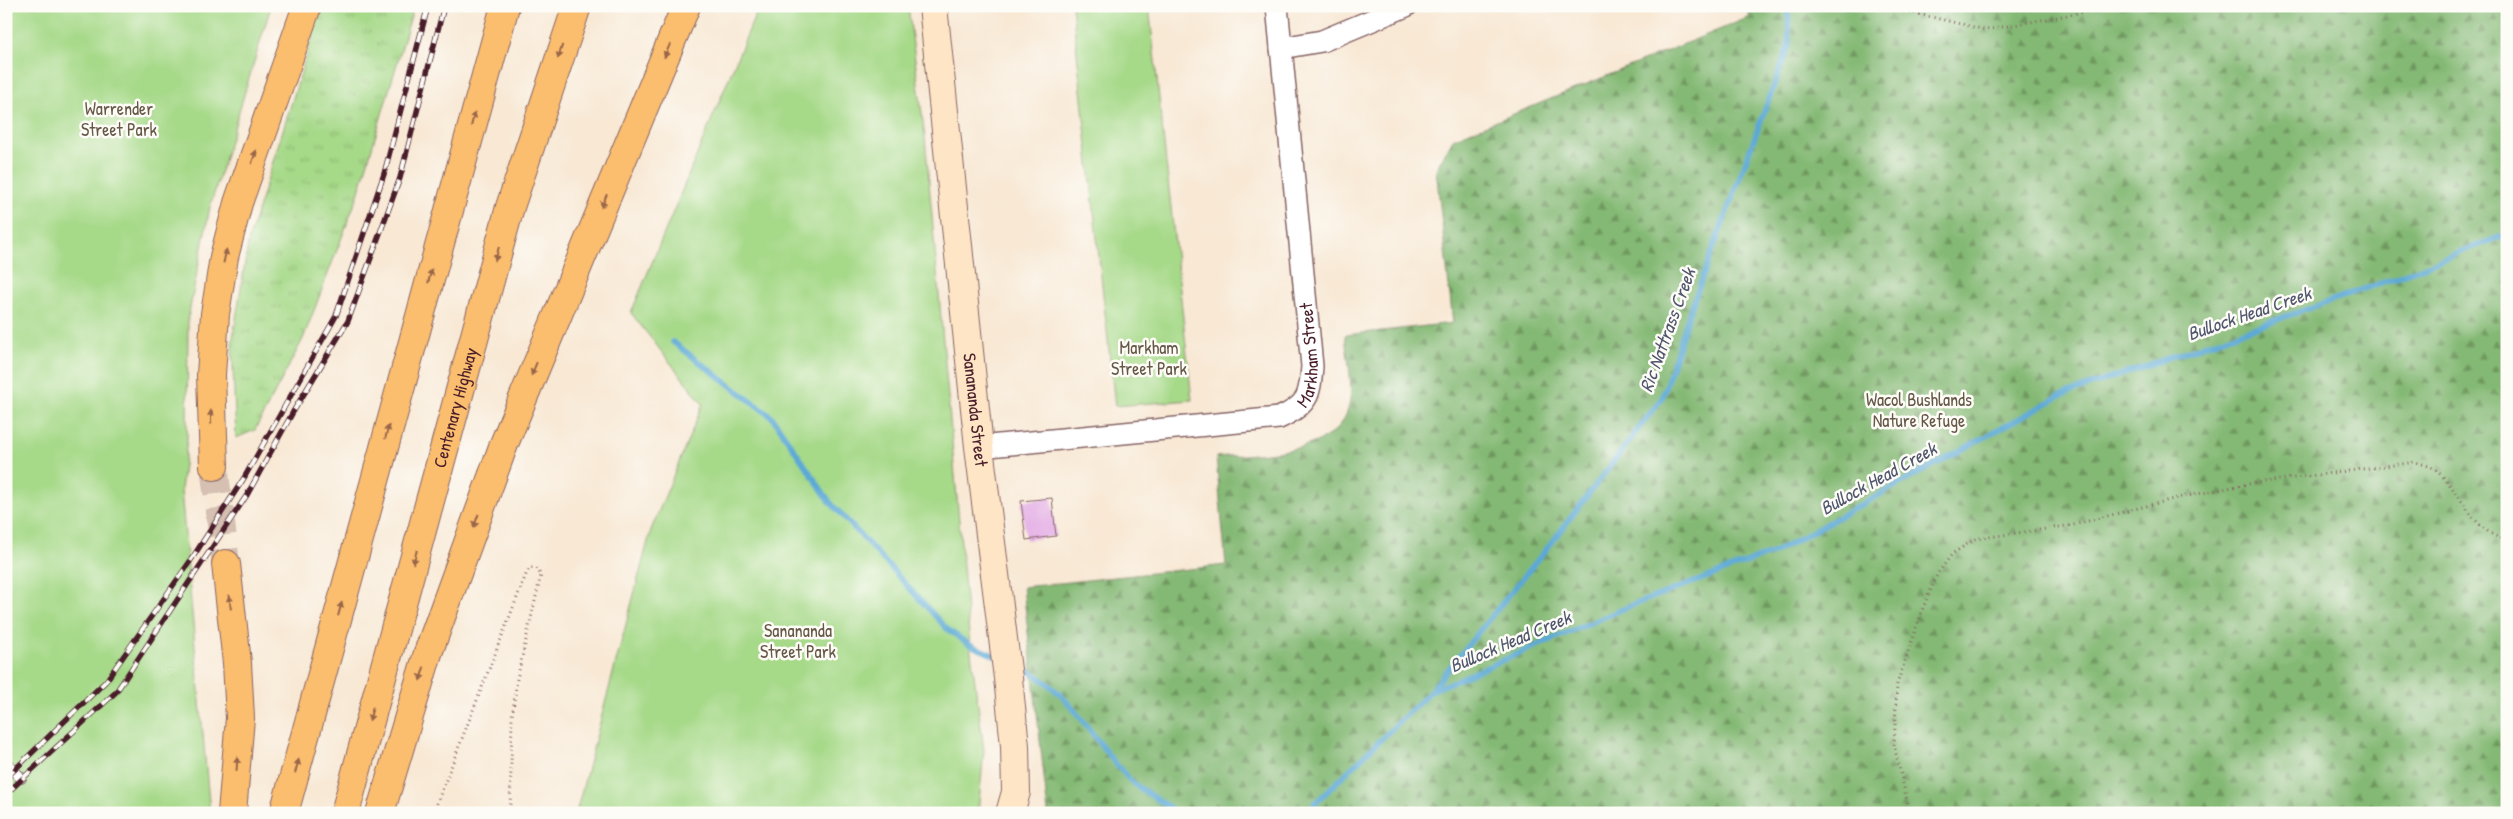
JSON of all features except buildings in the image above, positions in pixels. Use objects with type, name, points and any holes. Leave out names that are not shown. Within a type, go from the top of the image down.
[{"type":"highway","points":[[214,466],[211,375],[215,314],[224,257],[238,203],[306,6]]},
{"type":"highway","points":[[284,813],[505,6]]},
{"type":"highway","name":"Centenary Highway","points":[[345,813],[510,207],[577,6]]},
{"type":"highway","points":[[380,813],[428,653],[504,444],[686,6]]},
{"type":"highway","points":[[226,564],[237,663],[240,718],[232,813]]},
{"type":"street","name":"Sanananda Street","points":[[933,6],[979,447],[1008,678],[1015,746],[1016,804]]},
{"type":"street","name":"Markham Street","points":[[979,447],[1279,418],[1298,410],[1310,392],[1312,366],[1277,6]]},
{"type":"street","points":[[1281,48],[1322,42],[1406,6]]},
{"type":"lane","points":[[6,763],[21,778]]},
{"type":"path","points":[[1885,6],[1986,30],[2116,6]]},
{"type":"path","points":[[1910,813],[1894,745],[1897,684],[1922,608],[1938,573],[1952,554],[1975,539],[2073,525],[2177,498],[2248,484],[2416,462],[2431,467],[2449,484],[2473,519],[2500,538],[2507,540]]},
{"type":"path","points":[[433,813],[527,572],[530,568],[536,568],[541,575],[517,679],[512,717],[510,813]]},
{"type":"green space","name":"Warrender Street Park","points":[[6,6],[271,6],[210,207],[188,318],[187,440],[181,490],[210,813],[6,813]]},
{"type":"green space","points":[[322,6],[414,6],[358,195],[303,339],[255,430],[236,438],[232,344],[249,238]]},
{"type":"green space","name":"Sanananda Street Park","points":[[759,6],[908,6],[925,137],[970,645],[984,750],[978,813],[576,813],[651,530],[703,404],[631,313]]},
{"type":"green space","name":"Markham Street Park","points":[[1072,6],[1149,6],[1192,400],[1115,406]]},
{"type":"green space","name":"Wacol Bushlands Nature Refuge","points":[[1746,6],[2507,6],[2507,813],[1048,813],[1023,587],[1226,565],[1216,457],[1289,450],[1324,438],[1337,428],[1346,415],[1349,406],[1351,385],[1345,335],[1453,323],[1436,169],[1453,139],[1750,17]]},
{"type":"waterway","name":"Ric Nattrass Creek","points":[[1432,689],[1549,546],[1662,398],[1690,311],[1789,45],[1788,6]]},
{"type":"waterway","name":"Bullock Head Creek","points":[[1302,813],[1306,812],[1431,691],[1630,606],[1775,552],[2060,396],[2395,278],[2507,234]]},
{"type":"waterway","points":[[673,342],[772,417],[830,502],[947,629],[970,645],[998,657]]},
{"type":"waterway","points":[[1013,663],[1033,673],[1050,685],[1078,714],[1129,779],[1176,813]]},
{"type":"tunnel","points":[[214,466],[226,564]]},
{"type":"railway","points":[[6,778],[106,681],[191,560],[244,478],[336,316],[384,174],[428,6]]},
{"type":"railway","points":[[6,794],[116,692],[247,495],[293,412],[348,321],[400,178],[444,6]]}]
